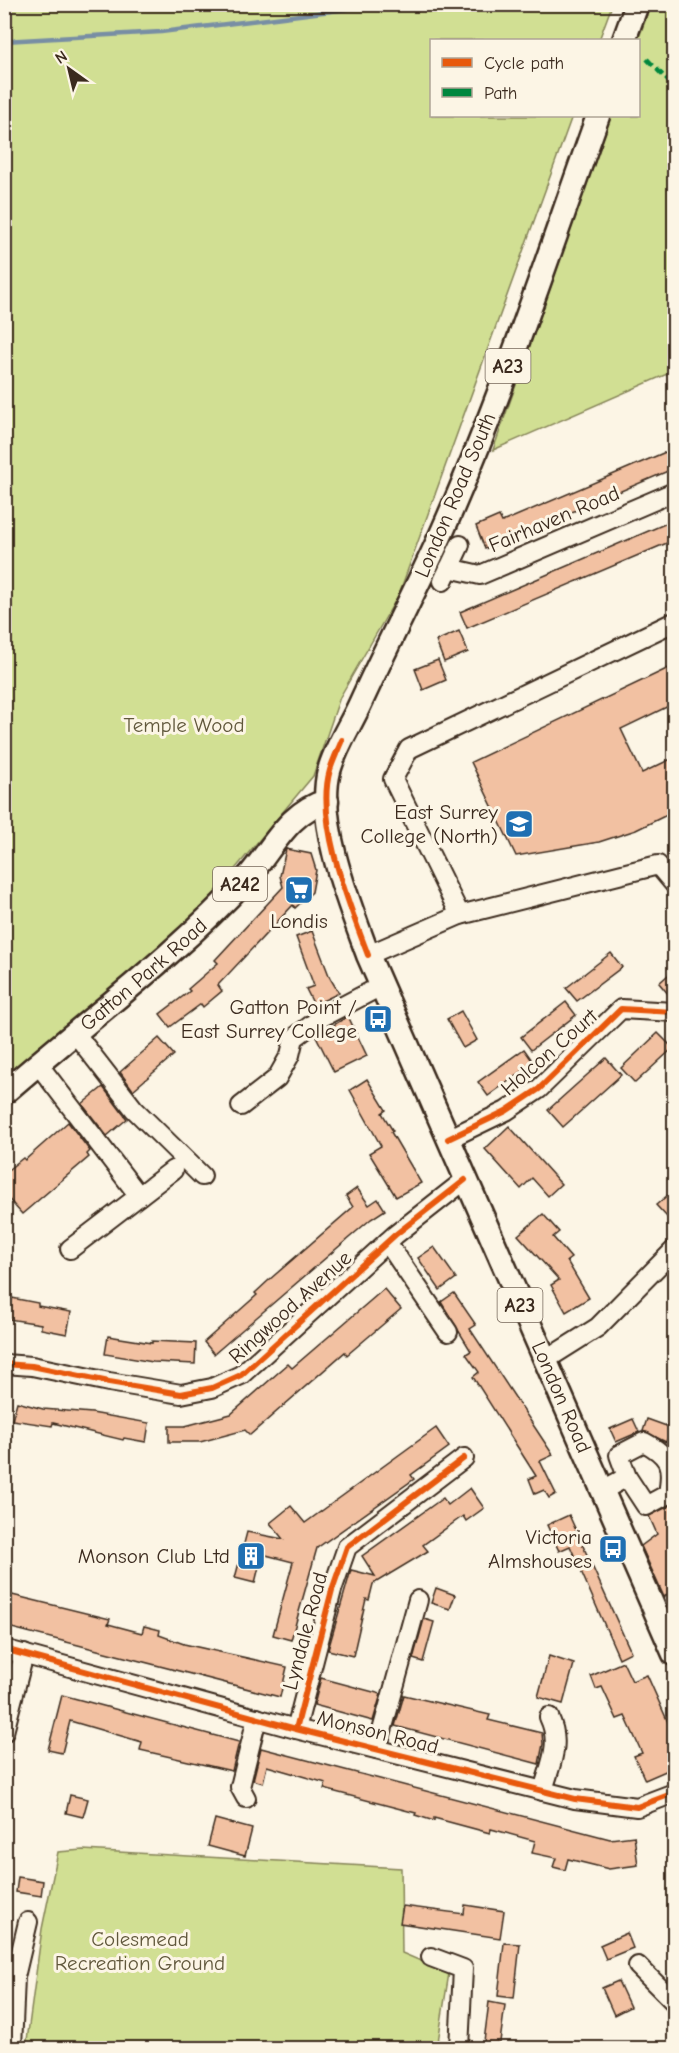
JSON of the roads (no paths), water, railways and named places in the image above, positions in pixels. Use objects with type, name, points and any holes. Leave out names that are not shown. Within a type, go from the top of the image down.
[{"type":"main road","points":[[624,39],[637,4]]},
{"type":"main road","name":"London Road South","points":[[327,801],[329,771],[342,740],[429,560],[486,425],[598,117]]},
{"type":"main road","name":"London Road","points":[[327,801],[335,856],[368,955],[544,1361],[675,1654]]},
{"type":"main road","name":"Gatton Park Road","points":[[4,1093],[152,969],[247,877],[302,810],[327,801]]},
{"type":"street","name":"Fairhaven Road","points":[[460,545],[446,574],[480,575],[675,492]]},
{"type":"street","points":[[460,915],[393,779],[408,749],[675,622]]},
{"type":"street","points":[[368,955],[460,915],[666,866],[675,884]]},
{"type":"street","points":[[241,1106],[277,1078],[290,1055],[294,1038],[322,1017],[381,986]]},
{"type":"street","name":"Holcon Court","points":[[448,1139],[506,1112],[539,1089],[582,1050],[621,1009],[675,1012]]},
{"type":"street","points":[[75,1033],[134,1109],[202,1176]]},
{"type":"street","points":[[38,1064],[139,1196]]},
{"type":"street","points":[[70,1249],[173,1170]]},
{"type":"street","name":"Ringwood Avenue","points":[[4,1364],[32,1366],[181,1394],[212,1388],[241,1375],[387,1242],[465,1180]]},
{"type":"street","points":[[387,1242],[448,1332]]},
{"type":"street","points":[[544,1361],[598,1327],[675,1250]]},
{"type":"street","name":"Lyndale Road","points":[[296,1729],[332,1590],[347,1546],[464,1458]]},
{"type":"street","points":[[603,1490],[627,1477]]},
{"type":"street","points":[[377,1749],[418,1600]]},
{"type":"street","name":"Monson Road","points":[[4,1649],[296,1729],[575,1799],[637,1807],[675,1792]]},
{"type":"street","points":[[4,1732],[24,1654]]},
{"type":"street","points":[[543,1791],[556,1743],[556,1734],[549,1717]]},
{"type":"street","points":[[246,1798],[240,1787],[257,1718]]},
{"type":"street","points":[[12,2049],[15,1977],[28,1922]]},
{"type":"street","points":[[431,1957],[463,1969],[459,2049]]},
{"type":"street","points":[[638,1966],[675,2002]]},
{"type":"waterway","points":[[4,41],[161,32],[388,4]]},
{"type":"place","name":"East Surrey College (North)","points":[[519,824]]},
{"type":"place","name":"Londis","points":[[299,890]]},
{"type":"place","name":"Gatton Point / East Surrey College","points":[[378,1019]]},
{"type":"place","name":"Victoria Almshouses","points":[[613,1549]]},
{"type":"place","name":"Monson Club Ltd","points":[[251,1556]]},
{"type":"park label","name":"Temple Wood","points":[[184,725]]},
{"type":"park label","name":"Colesmead Recreation Ground","points":[[140,1951]]}]
